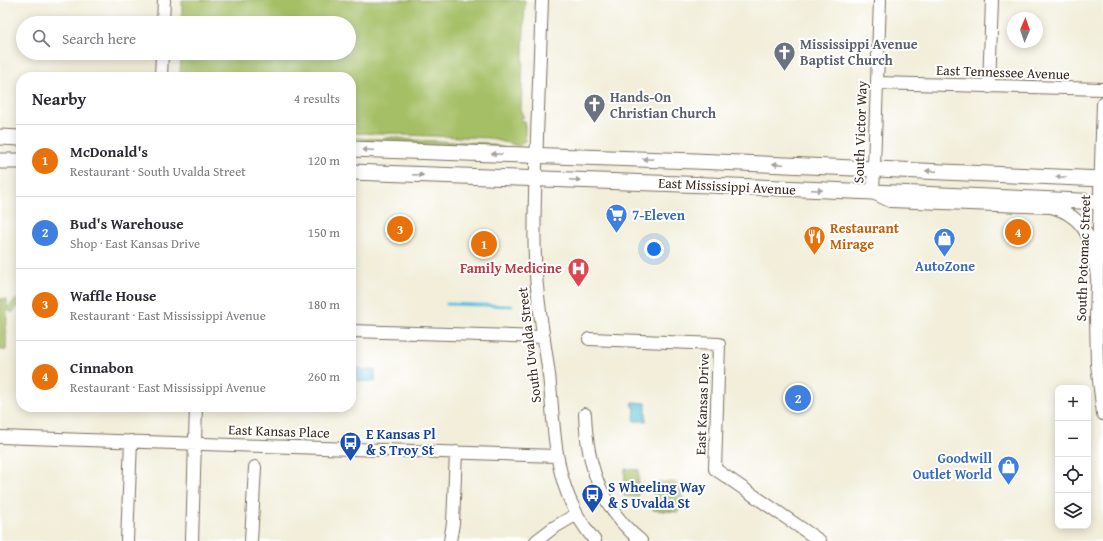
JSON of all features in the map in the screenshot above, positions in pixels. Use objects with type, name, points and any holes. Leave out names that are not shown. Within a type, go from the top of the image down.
[{"type":"main road","points":[[0,137],[16,138]]},
{"type":"main road","name":"East Mississippi Avenue","points":[[356,149],[536,155],[1101,179]]},
{"type":"main road","points":[[0,161],[16,162]]},
{"type":"main road","name":"East Mississippi Avenue","points":[[356,172],[716,185],[1101,202]]},
{"type":"street","points":[[163,16],[164,0]]},
{"type":"street","name":"South Uvalda Street","points":[[542,0],[536,155],[535,259],[557,456],[564,485],[577,514],[595,541]]},
{"type":"street","name":"South Victor Way","points":[[872,193],[880,0]]},
{"type":"street","points":[[990,87],[992,0]]},
{"type":"street","points":[[161,72],[162,60]]},
{"type":"street","name":"East Tennessee Avenue","points":[[877,83],[1103,89]]},
{"type":"street","name":"South Potomac Street","points":[[1103,103],[1096,345],[1099,387],[1103,414]]},
{"type":"street","points":[[872,193],[890,201],[1052,207],[1058,209],[1075,219],[1087,234],[1094,252],[1097,278]]},
{"type":"street","points":[[1096,345],[1103,321]]},
{"type":"street","points":[[356,331],[544,337]]},
{"type":"street","name":"East Kansas Drive","points":[[589,338],[719,344],[715,469],[820,541]]},
{"type":"street","points":[[192,541],[196,412]]},
{"type":"street","points":[[585,414],[589,455],[592,469],[599,486],[606,501],[616,515],[628,529],[642,541]]},
{"type":"street","name":"East Kansas Place","points":[[0,437],[557,456]]},
{"type":"street","points":[[127,541],[131,441]]},
{"type":"street","points":[[450,541],[453,523],[456,452]]},
{"type":"street","points":[[251,541],[255,468]]},
{"type":"street","points":[[536,541],[553,528],[577,514]]},
{"type":"green space","points":[[182,0],[525,0],[521,112],[524,117],[521,118],[521,121],[525,121],[525,141],[519,146],[488,138],[404,135],[394,133],[356,133],[356,72],[180,72],[181,60],[356,60],[356,16],[182,16]]},
{"type":"green space","points":[[393,137],[410,140],[486,143],[504,148],[356,143],[356,138],[381,139]]},
{"type":"green space","points":[[0,299],[7,299],[7,308],[16,300],[16,309],[12,313],[7,309],[6,350],[0,350]]},
{"type":"green space","points":[[625,469],[639,470],[638,497],[624,496]]},
{"type":"green space","points":[[658,482],[675,482],[680,487],[684,501],[678,512],[653,510],[654,486]]},
{"type":"water","points":[[356,368],[361,368],[361,370],[375,370],[375,382],[356,381]]},
{"type":"water","points":[[632,402],[646,403],[646,421],[634,421],[635,407],[632,407]]},
{"type":"waterway","points":[[447,304],[512,306]]},
{"type":"place","name":"Mississippi Avenue Baptist Church","points":[[784,72]]},
{"type":"place","name":"Hands-On Christian Church","points":[[595,124]]},
{"type":"place","name":"Waffle House","points":[[400,229]]},
{"type":"place","name":"Cinnabon","points":[[1018,232]]},
{"type":"place","name":"7-Eleven","points":[[616,234]]},
{"type":"place","name":"McDonald's","points":[[484,244]]},
{"type":"place","name":"Restaurant Mirage","points":[[814,256]]},
{"type":"place","name":"AutoZone","points":[[945,258]]},
{"type":"place","name":"Family Medicine","points":[[578,288]]},
{"type":"place","name":"Bud's Warehouse","points":[[798,398]]},
{"type":"place","name":"E Kansas Pl & S Troy St","points":[[351,462]]},
{"type":"place","name":"Goodwill Outlet World","points":[[1008,486]]},
{"type":"place","name":"S Wheeling Way & S Uvalda St","points":[[592,514]]}]
